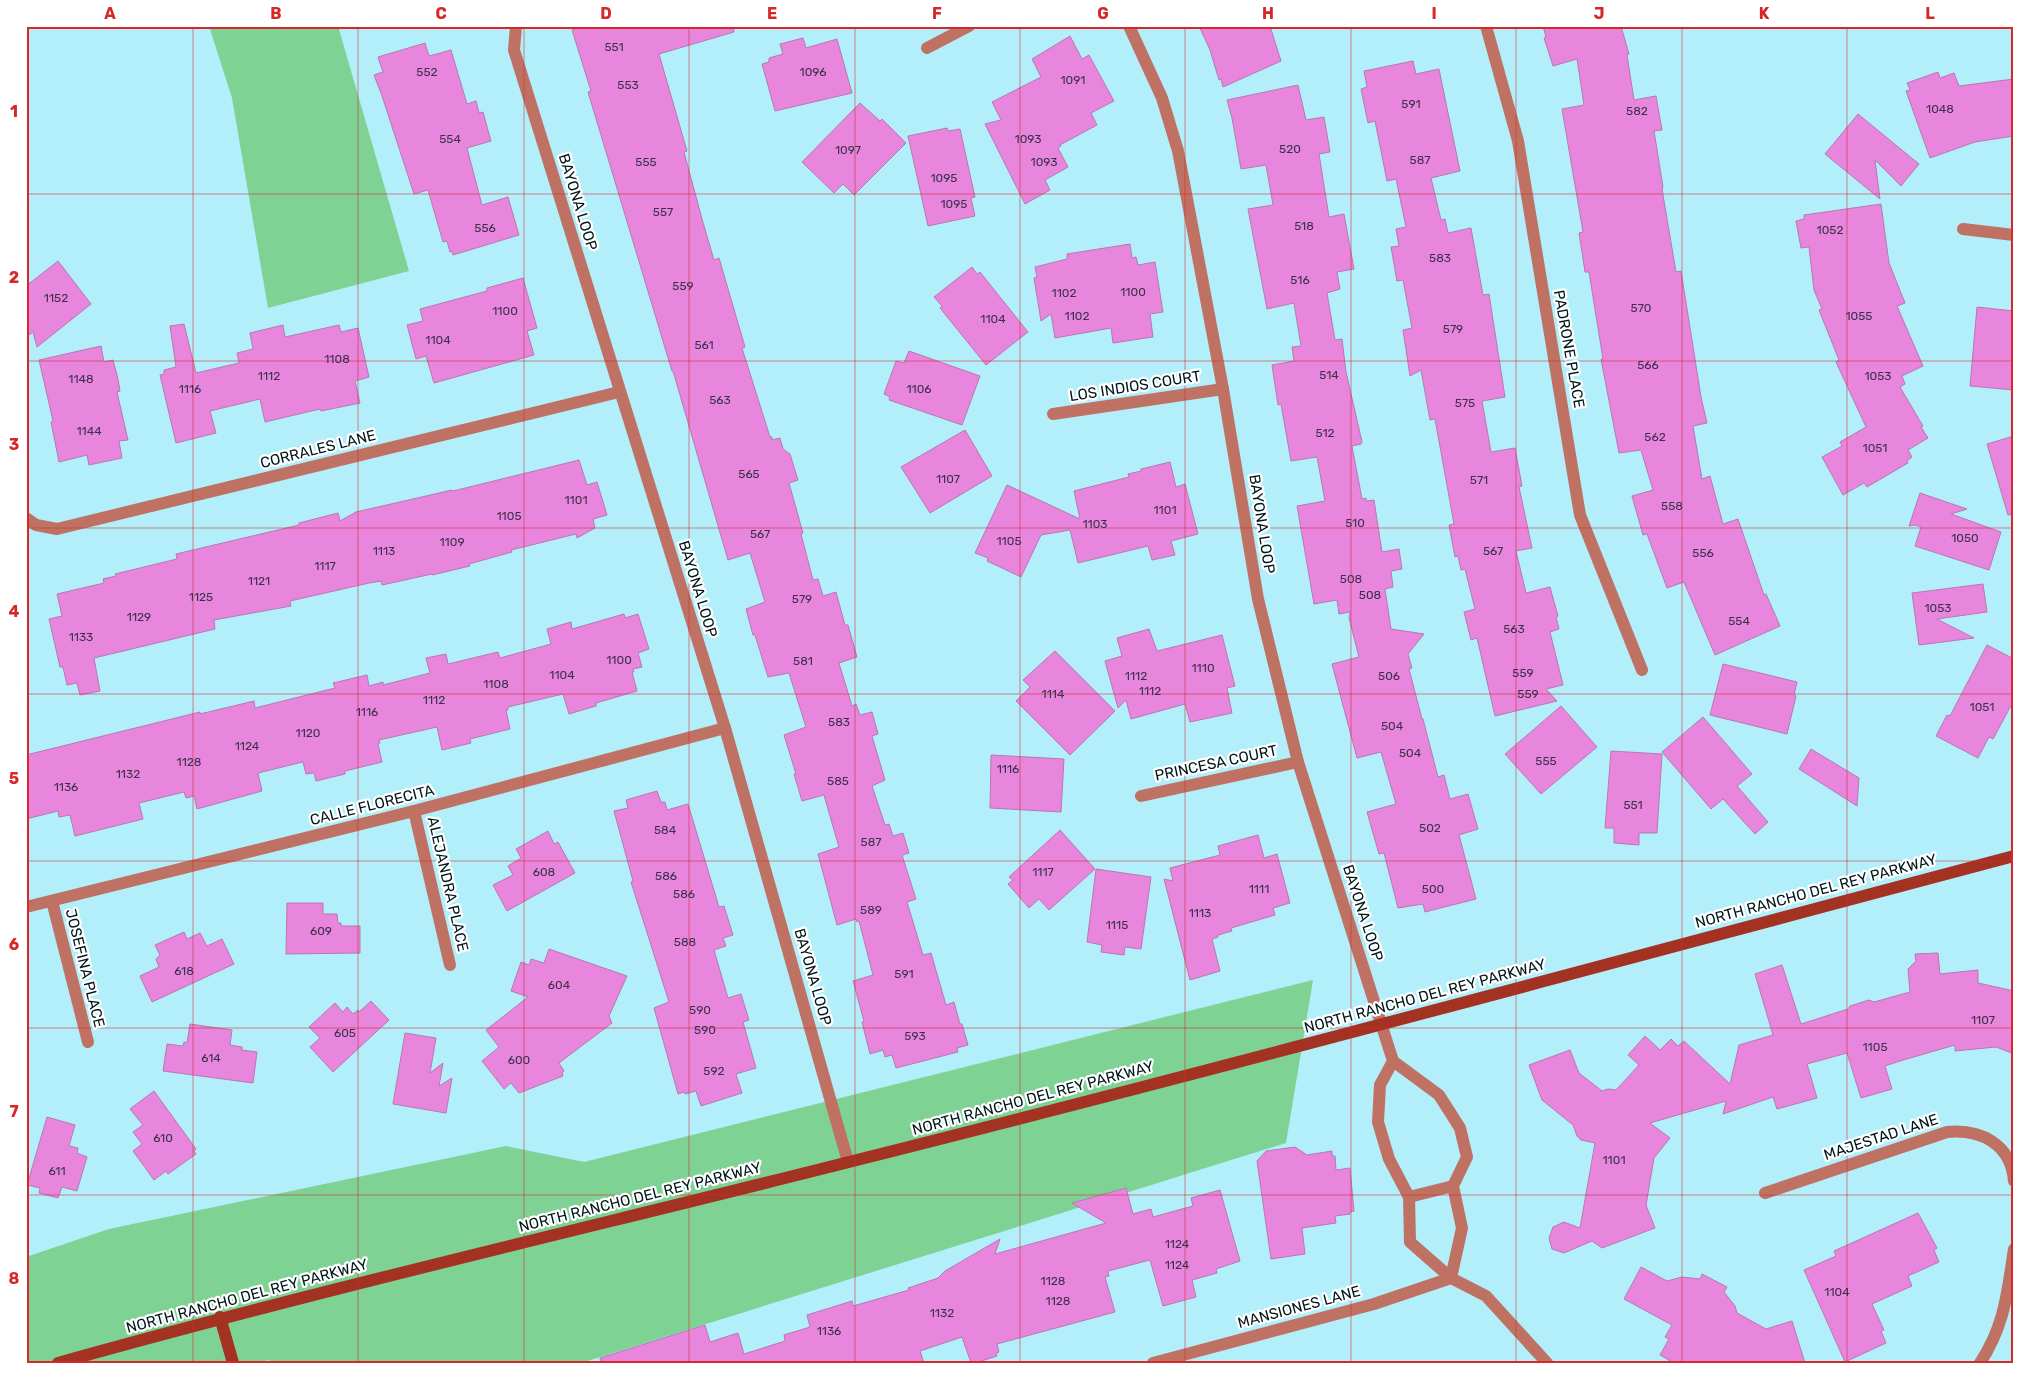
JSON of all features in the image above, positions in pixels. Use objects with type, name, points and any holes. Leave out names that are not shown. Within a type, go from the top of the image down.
[{"type":"street","name":"BAYONA LOOP","points":[[516,26],[514,50],[725,728],[848,1162]]},
{"type":"street","points":[[927,48],[969,26]]},
{"type":"street","name":"BAYONA LOOP","points":[[1129,26],[1162,98],[1178,151],[1223,389],[1258,599],[1298,762],[1393,1062]]},
{"type":"street","name":"PADRONE PLACE","points":[[1486,26],[1518,141],[1580,515],[1642,670]]},
{"type":"street","points":[[1963,229],[2014,235]]},
{"type":"street","name":"LOS INDIOS COURT","points":[[1053,414],[1223,389]]},
{"type":"street","name":"CORRALES LANE","points":[[26,518],[36,525],[56,529],[619,392]]},
{"type":"street","name":"CALLE FLORECITA","points":[[26,907],[414,811],[725,728]]},
{"type":"street","name":"PRINCESA COURT","points":[[1142,796],[1298,762]]},
{"type":"street","name":"ALEJANDRA PLACE","points":[[414,811],[450,965]]},
{"type":"street","name":"NORTH RANCHO DEL REY PARKWAY","points":[[58,1363],[220,1317],[848,1162],[1382,1024],[2014,856]]},
{"type":"street","name":"JOSEFINA PLACE","points":[[52,901],[88,1042]]},
{"type":"street","points":[[1452,1278],[1462,1228],[1454,1186],[1467,1157],[1460,1128],[1439,1095],[1393,1062],[1380,1085],[1378,1122],[1389,1159],[1408,1197],[1410,1242],[1452,1278],[1486,1296],[1547,1363]]},
{"type":"street","name":"MAJESTAD LANE","points":[[1765,1193],[1947,1132],[1960,1131],[1988,1138],[1998,1146],[2007,1156],[2013,1168],[2014,1181]]},
{"type":"street","points":[[1408,1197],[1454,1186]]},
{"type":"street","points":[[1980,1363],[1998,1331],[2004,1311],[2014,1249]]},
{"type":"street","name":"MANSIONES LANE","points":[[1153,1363],[1374,1304],[1452,1278]]},
{"type":"street","points":[[220,1317],[233,1363]]},
{"type":"green space","points":[[209,26],[338,26],[409,271],[268,308],[232,98]]},
{"type":"green space","points":[[1313,980],[1286,1143],[581,1363],[270,1363],[269,1360],[256,1363],[26,1363],[26,1257],[109,1229],[506,1146],[584,1162]]},
{"type":"building","points":[[584,26],[733,26],[734,32],[659,54],[687,151],[684,152],[702,219],[714,260],[719,258],[745,347],[742,348],[770,437],[772,437],[772,440],[780,438],[783,449],[790,454],[798,480],[789,483],[803,533],[801,534],[813,580],[818,579],[823,596],[836,592],[845,625],[848,625],[857,657],[839,663],[852,706],[856,704],[860,715],[872,712],[878,734],[872,736],[885,780],[872,786],[885,825],[889,824],[893,836],[903,833],[909,853],[902,855],[916,899],[907,902],[923,955],[931,953],[946,1005],[954,1002],[960,1024],[962,1024],[968,1045],[957,1048],[958,1052],[896,1068],[892,1055],[885,1057],[883,1050],[870,1054],[862,1022],[864,1021],[853,981],[873,975],[859,921],[857,922],[856,919],[837,925],[818,854],[839,847],[824,795],[802,801],[784,735],[806,727],[789,673],[768,677],[755,635],[753,635],[746,609],[765,602],[750,553],[728,560],[588,92],[591,91],[572,30]]},
{"type":"building","points":[[1199,26],[1270,26],[1281,61],[1223,87]]},
{"type":"building","points":[[1543,26],[1621,26],[1629,54],[1627,55],[1634,100],[1656,96],[1662,130],[1654,131],[1663,195],[1676,272],[1681,271],[1701,397],[1707,423],[1693,426],[1702,479],[1710,476],[1723,524],[1738,519],[1764,595],[1766,594],[1780,626],[1715,655],[1684,582],[1667,588],[1647,534],[1643,535],[1632,496],[1653,490],[1641,450],[1619,453],[1601,359],[1603,359],[1589,272],[1585,272],[1579,233],[1583,232],[1562,109],[1584,105],[1577,59],[1553,66],[1544,38],[1546,37]]},
{"type":"building","points":[[1070,36],[1082,59],[1089,55],[1114,101],[1091,113],[1097,125],[1060,145],[1058,148],[1068,167],[1045,180],[1050,190],[1025,204],[985,124],[1001,120],[992,102],[1041,77],[1032,59]]},
{"type":"building","points":[[803,38],[806,48],[837,39],[852,93],[775,111],[762,64],[769,62],[769,58],[783,54],[780,44]]},
{"type":"building","points":[[425,43],[429,56],[451,50],[467,104],[476,101],[479,113],[483,112],[491,141],[467,148],[482,205],[508,197],[519,235],[453,255],[452,251],[450,252],[447,241],[443,242],[428,190],[414,194],[374,75],[383,72],[378,57]]},
{"type":"building","points":[[1413,61],[1416,74],[1439,69],[1460,171],[1431,178],[1441,220],[1445,219],[1448,233],[1471,228],[1483,295],[1489,294],[1505,397],[1482,401],[1491,452],[1515,448],[1522,486],[1519,487],[1532,548],[1516,551],[1526,593],[1550,587],[1558,616],[1556,617],[1559,629],[1550,632],[1563,685],[1546,689],[1557,701],[1495,716],[1477,638],[1471,640],[1464,612],[1475,609],[1465,569],[1461,570],[1458,556],[1455,557],[1449,525],[1454,524],[1435,419],[1430,420],[1421,370],[1410,376],[1403,330],[1412,328],[1403,280],[1397,281],[1391,247],[1399,246],[1396,229],[1406,227],[1396,179],[1387,181],[1375,121],[1368,123],[1361,89],[1367,87],[1364,71]]},
{"type":"building","points":[[1938,72],[1940,78],[1954,73],[1959,86],[2014,79],[2014,136],[1975,142],[1930,158],[1906,91],[1910,90],[1907,83]]},
{"type":"building","points":[[1298,85],[1306,120],[1324,117],[1330,152],[1319,154],[1329,217],[1344,214],[1354,269],[1337,272],[1340,289],[1327,293],[1335,340],[1342,339],[1346,372],[1362,442],[1352,446],[1362,499],[1366,498],[1366,501],[1374,500],[1382,552],[1399,549],[1402,569],[1391,571],[1393,587],[1385,589],[1391,629],[1424,634],[1408,654],[1412,668],[1409,669],[1438,777],[1444,775],[1450,799],[1468,794],[1478,829],[1459,835],[1476,899],[1425,912],[1423,904],[1398,908],[1384,853],[1379,854],[1367,812],[1396,804],[1381,752],[1357,758],[1332,664],[1359,657],[1349,618],[1350,612],[1339,614],[1337,600],[1314,604],[1297,506],[1325,501],[1317,457],[1291,461],[1281,404],[1278,405],[1272,365],[1294,361],[1292,347],[1301,346],[1294,303],[1267,309],[1248,209],[1273,205],[1266,165],[1241,169],[1227,100]]},
{"type":"building","points":[[860,103],[880,121],[882,119],[906,143],[854,195],[843,184],[834,193],[802,162]]},
{"type":"building","points":[[1858,114],[1919,164],[1901,186],[1875,160],[1880,199],[1825,154]]},
{"type":"building","points":[[947,128],[948,131],[960,129],[975,197],[971,198],[975,216],[928,226],[908,136]]},
{"type":"building","points":[[1881,204],[1889,263],[1905,303],[1897,306],[1923,366],[1902,376],[1905,384],[1900,387],[1928,438],[1908,450],[1912,457],[1907,461],[1908,463],[1867,487],[1864,483],[1843,495],[1822,457],[1842,446],[1840,442],[1866,427],[1836,362],[1839,360],[1819,310],[1822,309],[1814,290],[1809,247],[1801,248],[1796,221],[1804,219],[1804,215]]},
{"type":"building","points":[[1130,244],[1132,258],[1136,257],[1138,265],[1155,262],[1163,312],[1150,314],[1153,337],[1113,343],[1111,328],[1055,338],[1051,314],[1041,321],[1034,278],[1037,277],[1035,267],[1067,259],[1067,254]]},
{"type":"building","points":[[58,261],[91,304],[37,347],[33,332],[26,337],[26,286]]},
{"type":"building","points":[[972,267],[977,274],[980,272],[1028,332],[986,365],[940,308],[942,306],[934,297]]},
{"type":"building","points":[[523,278],[537,328],[527,331],[534,355],[434,383],[426,356],[416,359],[407,325],[423,321],[420,309],[487,291],[487,288]]},
{"type":"building","points":[[1977,307],[2014,311],[2014,390],[1970,386]]},
{"type":"building","points":[[184,324],[196,373],[239,363],[237,353],[253,349],[250,333],[283,325],[285,337],[339,325],[341,332],[358,328],[369,377],[355,381],[360,403],[321,411],[320,409],[265,422],[260,399],[210,411],[216,433],[176,443],[160,375],[164,374],[164,370],[176,367],[170,326]]},
{"type":"building","points":[[101,346],[104,362],[113,360],[118,379],[120,391],[117,392],[128,440],[119,441],[122,458],[89,465],[87,455],[59,462],[51,422],[53,421],[39,360]]},
{"type":"building","points":[[909,351],[980,376],[962,425],[889,400],[890,397],[884,394],[896,361],[904,363]]},
{"type":"building","points":[[965,430],[992,476],[930,513],[901,467]]},
{"type":"building","points":[[2014,436],[2014,514],[2008,515],[1987,444]]},
{"type":"building","points":[[579,460],[587,485],[597,482],[607,515],[593,519],[595,528],[577,538],[576,534],[511,550],[512,552],[469,564],[470,566],[432,575],[382,585],[381,581],[369,583],[290,601],[291,606],[214,620],[215,629],[94,658],[100,691],[80,695],[77,683],[67,685],[63,667],[60,667],[49,619],[62,616],[57,594],[104,583],[103,579],[116,576],[115,574],[177,559],[176,554],[299,525],[299,523],[338,513],[340,521],[356,512],[453,491]]},
{"type":"building","points":[[1170,462],[1176,487],[1185,484],[1198,534],[1171,541],[1175,555],[1152,560],[1148,546],[1078,563],[1070,530],[1041,535],[1021,577],[987,561],[988,558],[975,553],[1007,485],[1080,519],[1074,491],[1129,477],[1128,474],[1141,471],[1141,469]]},
{"type":"building","points":[[1920,493],[1967,509],[1951,514],[2001,532],[1989,570],[1915,546],[1921,527],[1909,526]]},
{"type":"building","points":[[1983,584],[1987,612],[1937,619],[1974,638],[1919,645],[1912,593]]},
{"type":"building","points":[[624,614],[625,618],[638,614],[649,649],[638,653],[642,667],[633,669],[634,672],[632,672],[637,691],[596,703],[596,706],[569,714],[563,694],[508,707],[508,710],[506,710],[510,729],[470,739],[471,743],[442,750],[437,727],[379,740],[380,743],[378,744],[382,762],[345,771],[345,774],[316,781],[314,773],[306,774],[303,762],[258,773],[262,791],[197,809],[194,796],[186,798],[184,792],[139,803],[143,819],[75,836],[70,815],[59,817],[58,811],[26,819],[26,755],[200,712],[200,714],[254,701],[255,708],[335,688],[333,683],[367,675],[369,686],[383,682],[383,685],[430,673],[426,658],[446,654],[448,664],[498,652],[500,658],[551,644],[547,629],[571,622],[572,629]]},
{"type":"building","points":[[1149,629],[1157,651],[1222,635],[1235,686],[1227,688],[1232,713],[1190,722],[1185,704],[1131,719],[1126,700],[1118,708],[1105,661],[1122,656],[1117,638]]},
{"type":"building","points":[[1987,645],[2014,659],[2014,700],[1993,739],[1989,737],[1978,758],[1936,736],[1947,715],[1950,716]]},
{"type":"building","points":[[1055,651],[1115,711],[1070,755],[1016,701],[1030,687],[1023,680]]},
{"type":"building","points":[[1723,664],[1797,682],[1794,695],[1796,696],[1787,734],[1710,715]]},
{"type":"building","points":[[1561,706],[1597,747],[1541,794],[1505,754]]},
{"type":"building","points":[[1703,717],[1752,774],[1737,786],[1768,822],[1755,834],[1723,799],[1711,809],[1662,752]]},
{"type":"building","points":[[1811,749],[1859,778],[1857,806],[1799,769]]},
{"type":"building","points":[[1611,751],[1662,754],[1657,833],[1639,833],[1639,845],[1614,843],[1614,828],[1605,828]]},
{"type":"building","points":[[991,755],[1064,759],[1061,812],[990,808]]},
{"type":"building","points":[[657,791],[661,802],[665,802],[667,810],[688,804],[719,907],[724,906],[733,935],[723,938],[726,946],[714,950],[728,998],[741,994],[749,1020],[743,1022],[756,1068],[736,1074],[742,1093],[701,1106],[696,1091],[678,1094],[654,1008],[669,1002],[631,882],[633,881],[614,811],[628,808],[626,800]]},
{"type":"building","points":[[1060,830],[1095,869],[1049,910],[1039,899],[1029,908],[1008,884],[1013,880],[1009,877]]},
{"type":"building","points":[[548,831],[554,844],[558,842],[575,873],[507,911],[493,885],[513,875],[508,866],[521,858],[516,849]]},
{"type":"building","points":[[1258,835],[1264,858],[1277,854],[1290,903],[1273,908],[1275,915],[1231,928],[1232,931],[1212,939],[1220,971],[1190,980],[1164,879],[1173,881],[1170,868],[1220,855],[1218,846]]},
{"type":"building","points":[[1096,869],[1151,877],[1141,949],[1125,947],[1124,955],[1101,952],[1102,945],[1087,942]]},
{"type":"building","points":[[287,903],[323,903],[323,914],[337,914],[338,923],[341,923],[341,926],[360,926],[360,953],[286,954]]},
{"type":"building","points":[[184,932],[187,939],[200,933],[207,946],[222,939],[234,964],[152,1002],[140,976],[159,967],[156,959],[160,955],[155,945]]},
{"type":"building","points":[[549,949],[627,976],[609,1016],[612,1023],[559,1063],[564,1071],[562,1073],[563,1076],[519,1093],[511,1083],[504,1089],[482,1061],[499,1047],[486,1030],[528,997],[511,991],[521,962],[529,965],[531,959],[544,963]]},
{"type":"building","points":[[1938,953],[1940,974],[1978,970],[1978,983],[2014,991],[2014,1054],[1996,1047],[1955,1051],[1955,1045],[1885,1066],[1892,1089],[1861,1098],[1847,1053],[1807,1064],[1817,1098],[1777,1109],[1773,1097],[1723,1114],[1726,1101],[1650,1123],[1670,1138],[1654,1158],[1646,1205],[1655,1228],[1602,1248],[1592,1241],[1564,1253],[1552,1249],[1549,1238],[1553,1227],[1564,1222],[1580,1228],[1595,1143],[1581,1140],[1577,1136],[1573,1125],[1542,1100],[1529,1065],[1570,1050],[1579,1073],[1602,1091],[1608,1089],[1616,1090],[1639,1065],[1628,1055],[1645,1036],[1660,1050],[1671,1039],[1678,1046],[1684,1041],[1730,1084],[1739,1045],[1773,1035],[1755,974],[1782,965],[1801,1024],[1869,1000],[1874,1002],[1910,992],[1908,969],[1916,961],[1915,954]]},
{"type":"building","points":[[371,1001],[389,1020],[333,1072],[310,1047],[320,1038],[309,1027],[335,1003],[343,1012],[347,1007],[353,1014],[358,1010],[359,1012]]},
{"type":"building","points":[[190,1024],[232,1030],[230,1045],[242,1047],[242,1050],[257,1052],[253,1083],[163,1071],[167,1044],[183,1046],[184,1042],[187,1043]]},
{"type":"building","points":[[405,1033],[436,1038],[430,1073],[443,1063],[439,1086],[452,1078],[446,1113],[393,1104]]},
{"type":"building","points":[[154,1091],[196,1149],[194,1151],[196,1154],[168,1174],[166,1171],[154,1180],[133,1151],[142,1144],[133,1132],[143,1125],[130,1109]]},
{"type":"building","points":[[47,1117],[75,1125],[69,1146],[78,1148],[77,1153],[87,1157],[77,1191],[62,1187],[58,1198],[39,1193],[40,1188],[27,1185]]},
{"type":"building","points":[[1295,1147],[1307,1155],[1332,1151],[1332,1156],[1335,1156],[1336,1170],[1350,1168],[1354,1211],[1350,1212],[1350,1214],[1335,1216],[1336,1223],[1302,1228],[1305,1254],[1271,1259],[1257,1161],[1266,1151]]},
{"type":"building","points":[[1126,1188],[1133,1214],[1151,1209],[1153,1217],[1193,1206],[1191,1198],[1220,1190],[1240,1261],[1216,1269],[1217,1273],[1192,1280],[1196,1297],[1163,1306],[1150,1260],[1108,1271],[1109,1276],[1105,1277],[1115,1312],[997,1344],[999,1352],[996,1353],[997,1356],[975,1363],[971,1363],[962,1337],[920,1351],[924,1363],[601,1363],[600,1358],[705,1325],[710,1342],[738,1333],[744,1354],[785,1341],[784,1335],[810,1327],[807,1315],[852,1301],[853,1306],[909,1290],[908,1288],[938,1278],[945,1271],[1000,1239],[995,1254],[1106,1223],[1072,1203]]},
{"type":"building","points":[[1918,1213],[1937,1248],[1934,1250],[1939,1262],[1908,1276],[1912,1286],[1872,1304],[1884,1330],[1881,1331],[1886,1343],[1845,1362],[1804,1270],[1836,1256],[1834,1251]]},
{"type":"building","points":[[1641,1267],[1667,1281],[1682,1277],[1700,1279],[1702,1274],[1727,1287],[1724,1292],[1735,1306],[1737,1313],[1766,1329],[1792,1321],[1805,1363],[1674,1363],[1660,1355],[1669,1339],[1665,1337],[1672,1325],[1624,1299]]}]
